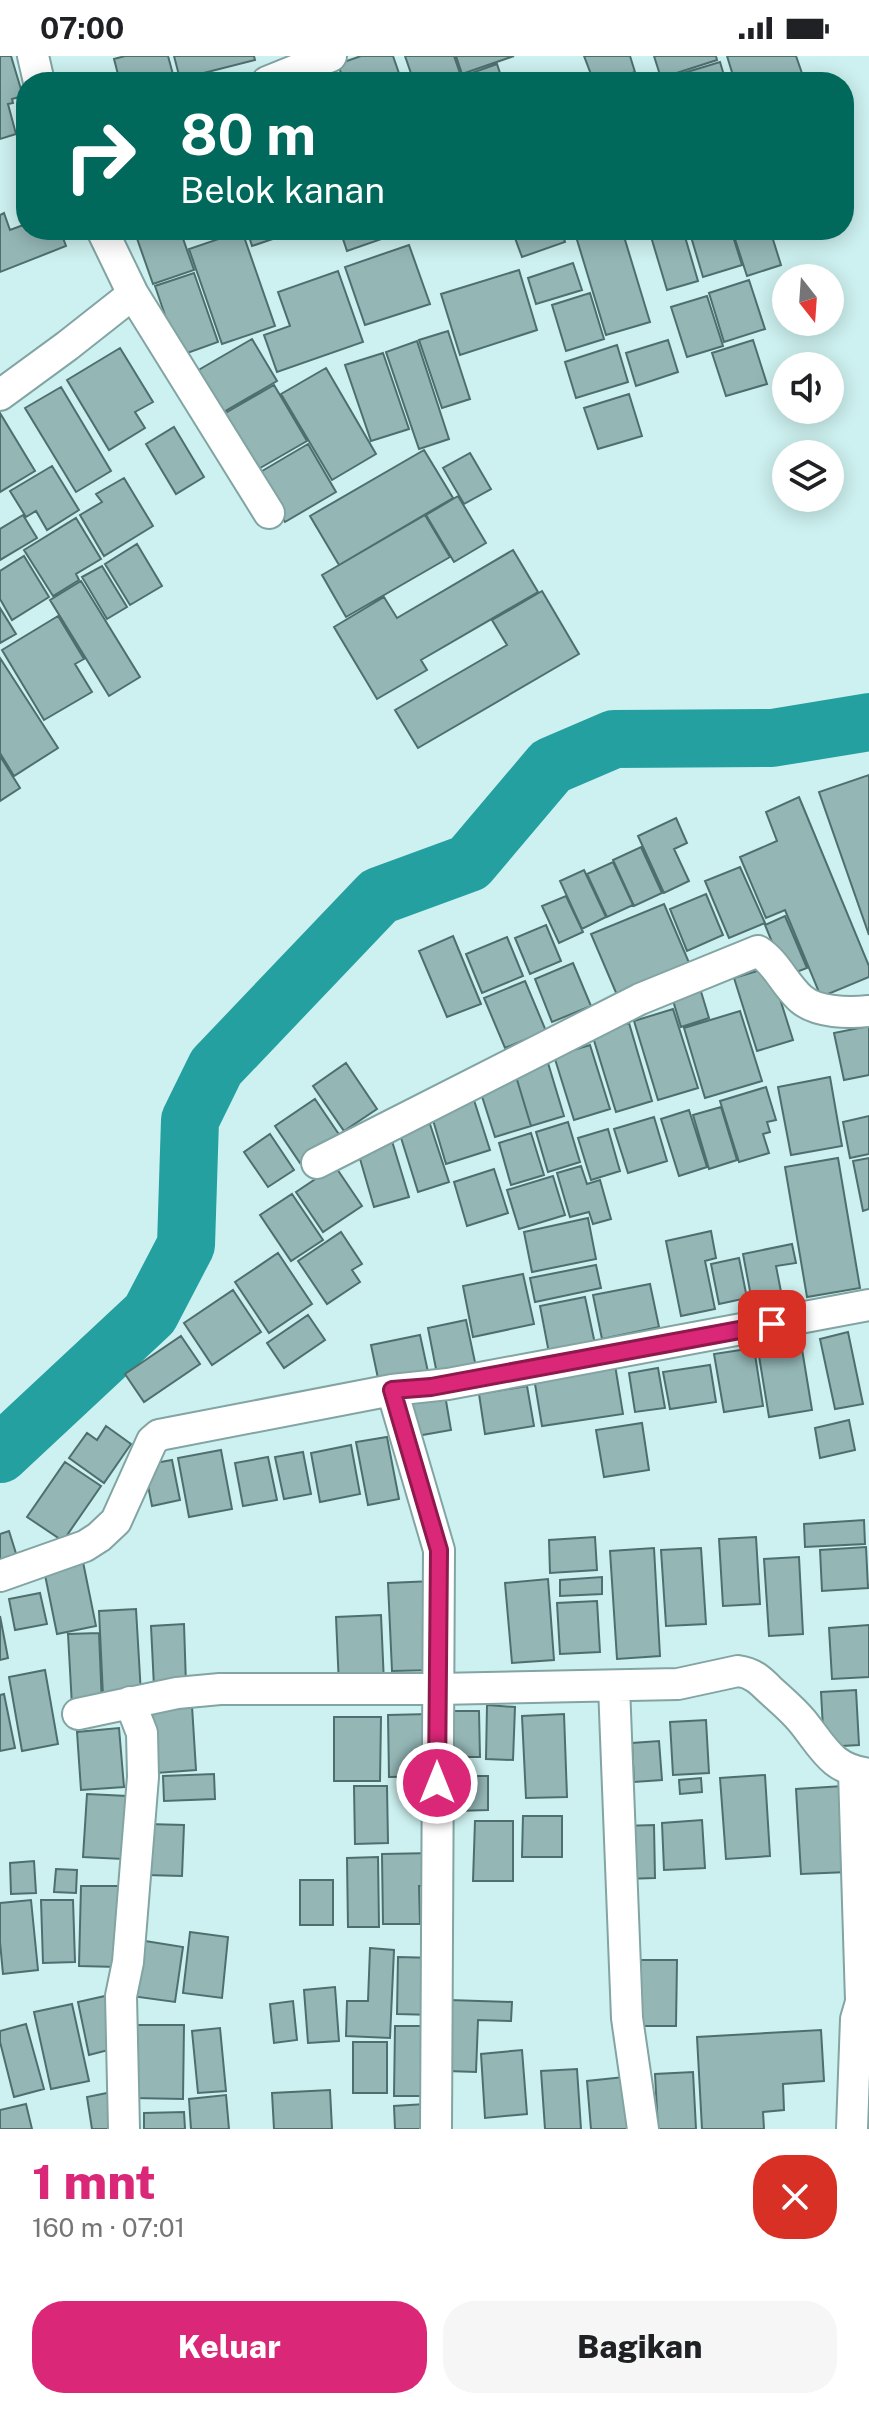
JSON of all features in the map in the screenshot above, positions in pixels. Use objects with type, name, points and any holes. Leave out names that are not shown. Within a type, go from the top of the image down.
[{"type":"street","points":[[292,72],[331,56]]},
{"type":"street","points":[[107,240],[133,294],[269,513]]},
{"type":"street","points":[[0,395],[133,294]]},
{"type":"street","points":[[317,1163],[640,999],[758,951],[770,958],[802,1000],[825,1009],[854,1013],[869,1011]]},
{"type":"street","points":[[0,1576],[85,1546],[99,1537],[116,1521],[152,1441],[159,1435],[869,1305]]},
{"type":"street","points":[[392,1390],[439,1550],[436,2129]]},
{"type":"street","points":[[78,1714],[177,1693],[220,1689],[678,1684],[738,1671],[757,1677],[800,1719],[828,1756],[841,1766],[861,1773],[865,1990],[856,2019],[852,2129]]},
{"type":"street","points":[[614,1686],[627,2018],[643,2129]]},
{"type":"street","points":[[124,2129],[121,1996],[128,1962],[143,1777],[142,1733],[130,1702]]},
{"type":"building","points":[[0,56],[11,56],[16,73],[16,98],[8,104],[16,134],[0,139]]},
{"type":"building","points":[[168,56],[172,72],[117,72],[114,59]]},
{"type":"building","points":[[174,56],[254,56],[255,60],[208,72],[178,72]]},
{"type":"building","points":[[361,56],[393,56],[399,72],[341,72],[338,64]]},
{"type":"building","points":[[405,56],[454,56],[460,72],[411,72]]},
{"type":"building","points":[[456,56],[514,56],[468,72],[461,72]]},
{"type":"building","points":[[584,56],[630,56],[635,72],[590,72]]},
{"type":"building","points":[[654,56],[716,56],[717,60],[680,72],[659,72]]},
{"type":"building","points":[[727,56],[796,56],[802,72],[732,72]]},
{"type":"building","points":[[720,62],[723,72],[687,72]]},
{"type":"building","points":[[497,64],[500,72],[474,72]]},
{"type":"building","points":[[4,213],[10,230],[16,228],[16,240],[64,240],[66,246],[0,272],[0,215]]},
{"type":"building","points":[[138,240],[184,240],[194,270],[153,284]]},
{"type":"building","points":[[216,240],[245,240],[275,326],[222,344],[189,249]]},
{"type":"building","points":[[250,240],[270,240],[252,246]]},
{"type":"building","points":[[343,240],[379,240],[347,251]]},
{"type":"building","points":[[516,240],[564,240],[565,242],[522,257]]},
{"type":"building","points":[[577,240],[625,240],[650,322],[606,335]]},
{"type":"building","points":[[652,240],[686,240],[698,281],[667,290]]},
{"type":"building","points":[[692,240],[734,240],[742,265],[703,277]]},
{"type":"building","points":[[735,240],[773,240],[781,264],[772,264],[772,268],[747,276]]},
{"type":"building","points":[[409,245],[430,304],[365,325],[345,267]]},
{"type":"building","points":[[573,263],[582,290],[536,304],[528,278]]},
{"type":"building","points":[[519,270],[537,330],[460,355],[441,294]]},
{"type":"building","points":[[338,271],[363,342],[277,372],[264,335],[290,326],[278,292]]},
{"type":"building","points":[[194,273],[218,342],[179,356],[155,286]]},
{"type":"building","points":[[749,280],[765,329],[724,342],[709,293]]},
{"type":"building","points":[[590,293],[604,339],[566,351],[552,305]]},
{"type":"building","points":[[707,296],[723,346],[687,357],[671,307]]},
{"type":"building","points":[[448,331],[470,399],[442,408],[419,340]]},
{"type":"building","points":[[252,339],[277,381],[220,414],[195,372]]},
{"type":"building","points":[[668,340],[678,372],[636,386],[626,353]]},
{"type":"building","points":[[753,340],[767,384],[726,396],[712,353]]},
{"type":"building","points":[[417,341],[449,439],[419,449],[386,352]]},
{"type":"building","points":[[617,345],[628,382],[576,398],[565,362]]},
{"type":"building","points":[[120,348],[153,402],[135,412],[145,428],[109,450],[67,380]]},
{"type":"building","points":[[383,353],[409,429],[371,441],[345,365]]},
{"type":"building","points":[[326,368],[376,454],[332,480],[281,394]]},
{"type":"building","points":[[274,385],[307,441],[255,471],[222,415]]},
{"type":"building","points":[[61,387],[111,471],[76,492],[25,408]]},
{"type":"building","points":[[629,394],[642,436],[598,449],[584,408]]},
{"type":"building","points":[[0,413],[35,471],[0,492]]},
{"type":"building","points":[[174,427],[204,477],[176,494],[146,444]]},
{"type":"building","points":[[308,444],[336,492],[285,522],[257,474]]},
{"type":"building","points":[[424,450],[453,498],[339,565],[310,516]]},
{"type":"building","points":[[470,453],[491,489],[464,504],[443,468]]},
{"type":"building","points":[[52,466],[79,510],[47,530],[36,511],[26,517],[10,491]]},
{"type":"building","points":[[124,478],[153,526],[104,556],[80,515],[102,502],[96,494]]},
{"type":"building","points":[[458,496],[486,543],[454,562],[426,515]]},
{"type":"building","points":[[23,515],[37,538],[0,560],[0,529]]},
{"type":"building","points":[[425,515],[450,557],[346,617],[322,575]]},
{"type":"building","points":[[76,518],[101,559],[76,574],[79,580],[53,596],[24,550]]},
{"type":"building","points":[[137,544],[162,586],[130,605],[105,564]]},
{"type":"building","points":[[513,550],[538,592],[421,660],[427,670],[377,699],[334,627],[384,597],[397,618]]},
{"type":"building","points":[[24,556],[49,597],[12,620],[0,599],[0,571]]},
{"type":"building","points":[[102,566],[127,607],[107,619],[82,577]]},
{"type":"building","points":[[81,581],[140,677],[109,696],[50,600]]},
{"type":"building","points":[[542,591],[579,654],[418,748],[395,710],[507,645],[492,620]]},
{"type":"building","points":[[0,608],[16,634],[0,643]]},
{"type":"building","points":[[58,616],[84,659],[75,664],[92,692],[44,720],[2,650]]},
{"type":"building","points":[[0,658],[58,748],[14,776],[0,753]]},
{"type":"building","points":[[0,756],[20,788],[0,801]]},
{"type":"building","points":[[869,775],[869,935],[819,792]]},
{"type":"building","points":[[799,797],[869,966],[869,977],[821,997],[785,910],[766,918],[740,857],[777,841],[766,812]]},
{"type":"building","points":[[676,818],[687,843],[674,849],[689,881],[664,893],[638,836]]},
{"type":"building","points":[[641,847],[662,893],[634,906],[613,860]]},
{"type":"building","points":[[613,862],[633,905],[607,917],[587,874]]},
{"type":"building","points":[[740,867],[765,923],[729,938],[705,881]]},
{"type":"building","points":[[584,870],[606,917],[582,929],[560,881]]},
{"type":"building","points":[[706,894],[723,935],[687,951],[670,909]]},
{"type":"building","points":[[566,896],[583,932],[559,943],[542,906]]},
{"type":"building","points":[[664,904],[690,965],[617,995],[591,934]]},
{"type":"building","points":[[785,916],[807,968],[786,976],[765,925]]},
{"type":"building","points":[[546,925],[561,961],[530,974],[515,938]]},
{"type":"building","points":[[453,936],[481,1004],[447,1017],[419,951]]},
{"type":"building","points":[[507,937],[523,976],[482,993],[466,954]]},
{"type":"building","points":[[573,963],[591,1006],[552,1022],[535,979]]},
{"type":"building","points":[[770,967],[793,1040],[757,1051],[734,978]]},
{"type":"building","points":[[525,981],[546,1031],[505,1048],[484,998]]},
{"type":"building","points":[[699,985],[709,1018],[681,1027],[671,994]]},
{"type":"building","points":[[673,1009],[698,1088],[658,1100],[634,1021]]},
{"type":"building","points":[[740,1011],[762,1081],[705,1098],[684,1028]]},
{"type":"building","points":[[629,1023],[652,1101],[616,1112],[592,1034]]},
{"type":"building","points":[[869,1026],[869,1075],[844,1080],[834,1033]]},
{"type":"building","points":[[590,1045],[610,1109],[574,1120],[554,1056]]},
{"type":"building","points":[[346,1063],[377,1109],[344,1131],[313,1086]]},
{"type":"building","points":[[548,1063],[564,1116],[531,1126],[515,1073]]},
{"type":"building","points":[[515,1073],[531,1126],[495,1137],[478,1084]]},
{"type":"building","points":[[830,1077],[842,1146],[791,1155],[778,1087]]},
{"type":"building","points":[[766,1087],[776,1120],[767,1122],[770,1132],[763,1134],[769,1153],[739,1162],[720,1101]]},
{"type":"building","points":[[473,1097],[490,1150],[446,1164],[430,1110]]},
{"type":"building","points":[[315,1099],[340,1136],[300,1163],[275,1126]]},
{"type":"building","points":[[721,1107],[737,1160],[709,1169],[693,1115]]},
{"type":"building","points":[[689,1110],[707,1167],[679,1176],[661,1119]]},
{"type":"building","points":[[427,1115],[449,1182],[418,1192],[397,1125]]},
{"type":"building","points":[[869,1116],[869,1154],[850,1158],[843,1122]]},
{"type":"building","points":[[654,1117],[667,1161],[628,1173],[614,1129]]},
{"type":"building","points":[[568,1122],[580,1162],[548,1172],[536,1132]]},
{"type":"building","points":[[608,1129],[620,1171],[591,1180],[578,1138]]},
{"type":"building","points":[[531,1133],[544,1175],[511,1185],[499,1143]]},
{"type":"building","points":[[270,1134],[294,1170],[268,1187],[244,1152]]},
{"type":"building","points":[[392,1141],[409,1197],[374,1207],[358,1152]]},
{"type":"building","points":[[838,1158],[860,1288],[807,1297],[785,1167]]},
{"type":"building","points":[[869,1158],[869,1209],[863,1211],[853,1161]]},
{"type":"building","points":[[335,1166],[362,1206],[323,1232],[296,1192]]},
{"type":"building","points":[[581,1166],[587,1184],[600,1180],[611,1219],[593,1224],[589,1212],[570,1217],[557,1173]]},
{"type":"building","points":[[494,1169],[508,1213],[467,1226],[454,1182]]},
{"type":"building","points":[[553,1176],[565,1215],[519,1229],[507,1190]]},
{"type":"building","points":[[292,1194],[323,1240],[291,1261],[260,1215]]},
{"type":"building","points":[[588,1218],[596,1259],[532,1272],[524,1232]]},
{"type":"building","points":[[711,1231],[716,1258],[705,1261],[715,1309],[681,1316],[666,1241]]},
{"type":"building","points":[[341,1232],[362,1264],[352,1270],[360,1282],[327,1304],[298,1261]]},
{"type":"building","points":[[792,1244],[796,1263],[776,1266],[783,1302],[753,1307],[743,1254]]},
{"type":"building","points":[[278,1253],[312,1304],[269,1333],[235,1282]]},
{"type":"building","points":[[739,1258],[747,1298],[719,1304],[711,1264]]},
{"type":"building","points":[[596,1265],[601,1288],[535,1302],[530,1278]]},
{"type":"building","points":[[523,1274],[534,1324],[473,1337],[463,1286]]},
{"type":"building","points":[[650,1284],[659,1327],[602,1339],[593,1295]]},
{"type":"building","points":[[233,1290],[261,1332],[212,1365],[184,1323]]},
{"type":"building","points":[[585,1297],[595,1344],[549,1353],[540,1306]]},
{"type":"building","points":[[308,1315],[325,1340],[284,1368],[267,1343]]},
{"type":"building","points":[[466,1320],[476,1367],[437,1374],[428,1328]]},
{"type":"building","points":[[848,1332],[863,1404],[835,1409],[820,1339]]},
{"type":"building","points":[[420,1335],[428,1372],[379,1383],[371,1345]]},
{"type":"building","points":[[181,1336],[200,1364],[144,1402],[125,1374]]},
{"type":"building","points":[[801,1343],[812,1410],[769,1417],[758,1350]]},
{"type":"building","points":[[754,1348],[763,1406],[724,1412],[714,1354]]},
{"type":"building","points":[[615,1365],[623,1414],[542,1426],[534,1378]]},
{"type":"building","points":[[710,1365],[716,1402],[670,1409],[663,1372]]},
{"type":"building","points":[[658,1368],[665,1408],[635,1412],[629,1373]]},
{"type":"building","points":[[527,1386],[534,1426],[485,1434],[479,1394]]},
{"type":"building","points":[[445,1395],[451,1430],[411,1437],[405,1401]]},
{"type":"building","points":[[849,1420],[855,1450],[820,1458],[815,1428]]},
{"type":"building","points":[[642,1423],[649,1470],[604,1477],[596,1430]]},
{"type":"building","points":[[106,1426],[131,1444],[104,1483],[69,1458],[87,1433],[97,1440]]},
{"type":"building","points":[[387,1437],[399,1499],[368,1505],[356,1442]]},
{"type":"building","points":[[351,1445],[360,1494],[320,1502],[311,1453]]},
{"type":"building","points":[[221,1450],[232,1509],[189,1517],[178,1458]]},
{"type":"building","points":[[303,1452],[311,1494],[284,1499],[275,1457]]},
{"type":"building","points":[[268,1457],[277,1500],[243,1506],[235,1463]]},
{"type":"building","points":[[172,1460],[180,1500],[152,1506],[144,1465]]},
{"type":"building","points":[[65,1462],[101,1486],[63,1541],[27,1517]]},
{"type":"building","points":[[864,1520],[865,1544],[805,1547],[804,1524]]},
{"type":"building","points":[[9,1531],[19,1563],[0,1569],[0,1534]]},
{"type":"building","points":[[595,1537],[597,1570],[550,1573],[549,1540]]},
{"type":"building","points":[[756,1537],[760,1604],[723,1606],[719,1539]]},
{"type":"building","points":[[866,1547],[868,1588],[822,1591],[820,1550]]},
{"type":"building","points":[[654,1548],[660,1656],[617,1659],[610,1551]]},
{"type":"building","points":[[701,1548],[706,1624],[666,1626],[661,1550]]},
{"type":"building","points":[[799,1557],[803,1634],[769,1636],[764,1559]]},
{"type":"building","points":[[83,1562],[96,1626],[57,1634],[44,1570]]},
{"type":"building","points":[[602,1577],[602,1594],[560,1596],[560,1580]]},
{"type":"building","points":[[548,1579],[554,1660],[512,1663],[505,1583]]},
{"type":"building","points":[[433,1581],[437,1670],[392,1671],[388,1583]]},
{"type":"building","points":[[40,1593],[47,1624],[15,1630],[9,1599]]},
{"type":"building","points":[[597,1601],[600,1652],[560,1654],[557,1603]]},
{"type":"building","points":[[136,1609],[141,1694],[103,1696],[99,1611]]},
{"type":"building","points":[[381,1615],[384,1683],[339,1686],[336,1617]]},
{"type":"building","points":[[0,1616],[8,1658],[0,1660]]},
{"type":"building","points":[[184,1624],[186,1685],[154,1687],[151,1626]]},
{"type":"building","points":[[869,1625],[869,1677],[832,1679],[829,1628]]},
{"type":"building","points":[[99,1633],[102,1705],[72,1706],[68,1634]]},
{"type":"building","points":[[45,1670],[58,1744],[22,1751],[9,1677]]},
{"type":"building","points":[[856,1690],[859,1745],[824,1747],[821,1692]]},
{"type":"building","points":[[4,1694],[15,1748],[0,1751],[0,1695]]},
{"type":"building","points":[[487,1705],[515,1707],[513,1760],[486,1759]]},
{"type":"building","points":[[192,1706],[196,1770],[156,1773],[152,1709]]},
{"type":"building","points":[[454,1711],[479,1711],[480,1757],[454,1757]]},
{"type":"building","points":[[430,1714],[431,1776],[389,1777],[388,1715]]},
{"type":"building","points":[[564,1714],[567,1797],[526,1798],[522,1716]]},
{"type":"building","points":[[334,1717],[381,1717],[380,1781],[334,1781]]},
{"type":"building","points":[[706,1720],[709,1773],[673,1775],[670,1722]]},
{"type":"building","points":[[119,1728],[124,1787],[81,1790],[77,1732]]},
{"type":"building","points":[[659,1741],[662,1780],[634,1782],[632,1743]]},
{"type":"building","points":[[214,1774],[215,1799],[164,1801],[163,1776]]},
{"type":"building","points":[[765,1775],[770,1856],[726,1859],[720,1778]]},
{"type":"building","points":[[456,1776],[488,1776],[488,1810],[456,1811]]},
{"type":"building","points":[[701,1778],[702,1792],[680,1794],[679,1780]]},
{"type":"building","points":[[354,1786],[387,1786],[388,1843],[355,1844]]},
{"type":"building","points":[[843,1786],[848,1872],[801,1874],[796,1789]]},
{"type":"building","points":[[87,1794],[127,1796],[123,1859],[83,1857]]},
{"type":"building","points":[[523,1816],[562,1816],[562,1857],[522,1857]]},
{"type":"building","points":[[702,1820],[705,1868],[664,1870],[662,1823]]},
{"type":"building","points":[[475,1821],[513,1821],[513,1881],[473,1881]]},
{"type":"building","points":[[147,1824],[184,1825],[182,1876],[146,1875]]},
{"type":"building","points":[[654,1825],[655,1878],[624,1879],[622,1826]]},
{"type":"building","points":[[434,1853],[434,1886],[419,1886],[420,1924],[383,1924],[382,1854]]},
{"type":"building","points":[[378,1857],[379,1927],[348,1927],[347,1858]]},
{"type":"building","points":[[34,1861],[36,1893],[11,1894],[10,1863]]},
{"type":"building","points":[[56,1869],[77,1870],[76,1893],[54,1892]]},
{"type":"building","points":[[300,1880],[333,1880],[333,1925],[300,1925]]},
{"type":"building","points":[[81,1886],[120,1886],[118,1967],[79,1966]]},
{"type":"building","points":[[31,1900],[38,1970],[3,1974],[0,1903]]},
{"type":"building","points":[[41,1900],[73,1900],[75,1962],[43,1963]]},
{"type":"building","points":[[190,1932],[228,1937],[222,1998],[183,1993]]},
{"type":"building","points":[[139,1940],[183,1947],[175,2002],[131,1996]]},
{"type":"building","points":[[370,1948],[394,1950],[390,2038],[346,2036],[347,2001],[368,2001]]},
{"type":"building","points":[[398,1957],[436,1958],[434,2015],[397,2014]]},
{"type":"building","points":[[641,1960],[677,1960],[676,2026],[641,2026]]},
{"type":"building","points":[[335,1987],[339,2041],[308,2043],[304,1990]]},
{"type":"building","points":[[105,1996],[116,2048],[89,2055],[78,2002]]},
{"type":"building","points":[[449,2000],[512,2002],[511,2021],[478,2020],[476,2072],[447,2071]]},
{"type":"building","points":[[293,2001],[297,2040],[274,2043],[270,2004]]},
{"type":"building","points":[[72,2004],[89,2081],[51,2089],[34,2012]]},
{"type":"building","points":[[26,2024],[44,2089],[14,2097],[0,2031]]},
{"type":"building","points":[[135,2025],[184,2025],[183,2099],[134,2098]]},
{"type":"building","points":[[395,2026],[428,2026],[428,2096],[394,2096]]},
{"type":"building","points":[[220,2028],[226,2091],[198,2093],[192,2031]]},
{"type":"building","points":[[821,2030],[824,2081],[783,2084],[784,2110],[763,2112],[764,2129],[702,2129],[697,2037]]},
{"type":"building","points":[[353,2042],[387,2042],[387,2093],[353,2093]]},
{"type":"building","points":[[522,2050],[527,2114],[485,2118],[481,2054]]},
{"type":"building","points":[[577,2069],[581,2129],[545,2129],[541,2071]]},
{"type":"building","points":[[693,2072],[696,2129],[658,2129],[655,2074]]},
{"type":"building","points":[[624,2077],[628,2129],[591,2129],[587,2081]]},
{"type":"building","points":[[330,2090],[332,2129],[274,2129],[272,2093]]},
{"type":"building","points":[[112,2092],[118,2129],[92,2129],[87,2097]]},
{"type":"building","points":[[226,2095],[229,2129],[191,2129],[189,2099]]},
{"type":"building","points":[[26,2104],[32,2129],[0,2129],[0,2110]]},
{"type":"building","points":[[425,2104],[426,2129],[395,2129],[394,2106]]},
{"type":"building","points":[[184,2112],[185,2129],[144,2129],[144,2113]]},
{"type":"waterway","points":[[0,1454],[150,1314],[186,1245],[190,1120],[216,1067],[379,896],[469,863],[551,766],[614,739],[772,738],[869,722]]},
{"type":"route","points":[[437,1783],[439,1550],[392,1390],[431,1387],[772,1324]]}]
